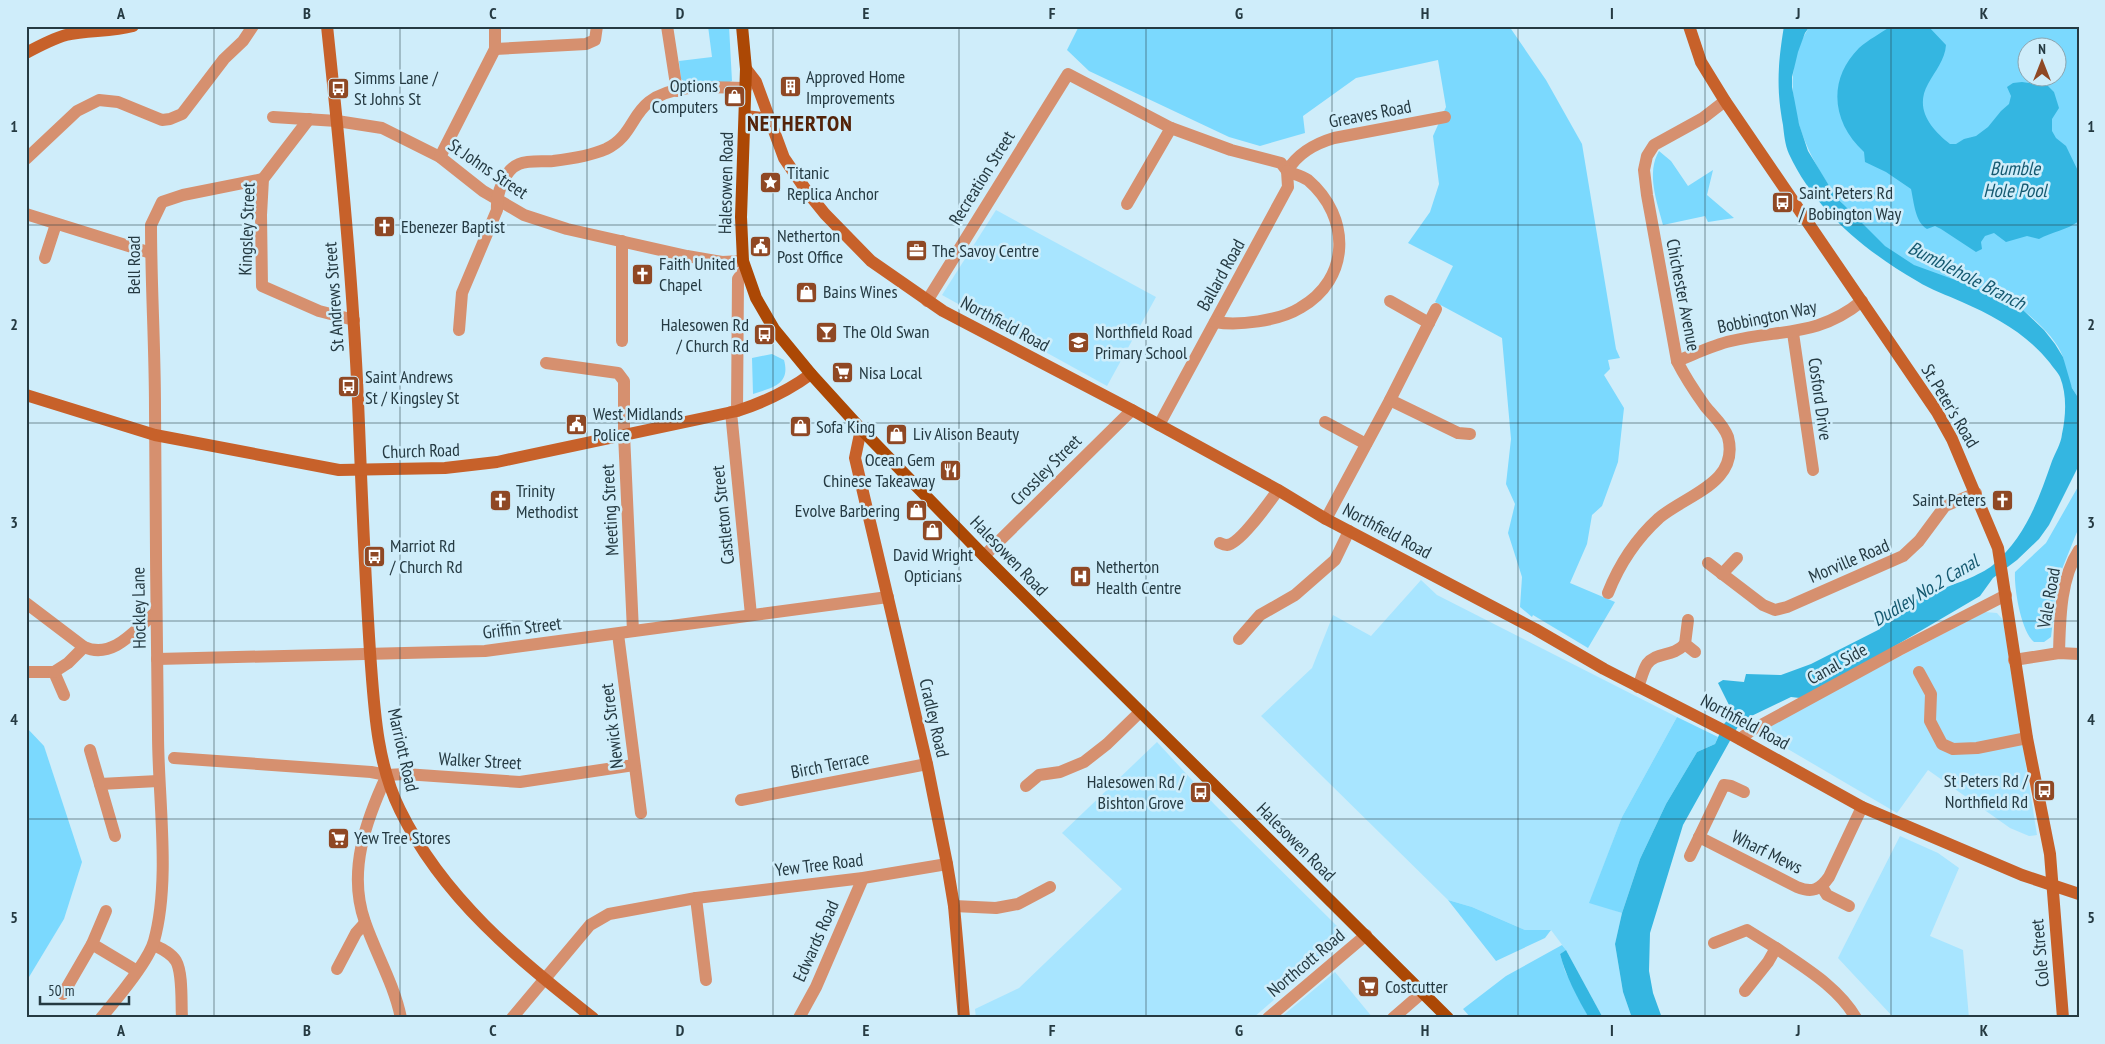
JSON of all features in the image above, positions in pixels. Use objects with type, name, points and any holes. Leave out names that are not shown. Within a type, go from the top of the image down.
[{"type":"main road","name":"Halesowen Road","points":[[742,26],[746,69],[741,217],[744,265],[756,298],[774,328],[811,374],[861,429],[984,556],[1448,1018]]},
{"type":"street","points":[[26,53],[42,44],[66,35],[114,31],[133,26]]},
{"type":"street","points":[[26,159],[77,111],[99,100],[118,102],[162,120],[170,120],[182,114],[224,59],[243,41],[253,26]]},
{"type":"street","name":"St Andrews Street","points":[[327,26],[354,320],[360,471]]},
{"type":"street","points":[[440,157],[495,49],[495,26]]},
{"type":"street","points":[[495,49],[586,44],[595,40],[597,26]]},
{"type":"street","points":[[667,26],[677,91]]},
{"type":"street","name":"St. Peter's Road","points":[[1689,26],[1701,62],[1725,101],[1941,418],[1952,438],[1976,493],[1998,548],[2027,738],[2050,854],[2052,886]]},
{"type":"street","name":"Northfield Road","points":[[746,69],[756,82],[784,158],[798,181],[825,214],[871,261],[943,311],[1132,410],[1278,490],[1326,519],[1535,629],[1638,687],[1709,722],[1862,807],[2052,886],[2079,894]]},
{"type":"street","name":"Recreation Street","points":[[927,301],[1068,74],[1171,128]]},
{"type":"street","points":[[458,330],[462,293],[497,210],[496,199],[506,178],[515,166],[531,162],[572,158],[605,150],[619,142],[649,102],[677,91],[688,88],[746,88]]},
{"type":"street","name":"Chichester Avenue","points":[[1608,593],[1619,568],[1642,536],[1660,517],[1717,480],[1725,468],[1728,457],[1729,445],[1724,429],[1690,384],[1677,361],[1646,195],[1644,170],[1646,156],[1654,145],[1703,118],[1725,101]]},
{"type":"street","points":[[745,116],[762,118],[771,125]]},
{"type":"street","name":"St Johns Street","points":[[273,117],[337,121],[382,128],[440,157],[496,199],[524,215],[567,229],[622,242],[744,265]]},
{"type":"street","name":"Greaves Road","points":[[1287,171],[1294,160],[1317,144],[1334,138],[1446,117]]},
{"type":"street","name":"Kingsley Street","points":[[309,119],[263,179],[261,215],[262,286],[319,311],[354,320]]},
{"type":"street","points":[[1127,204],[1171,128],[1230,150],[1281,163],[1287,171],[1306,179],[1326,200],[1338,225],[1340,251],[1332,277],[1310,301],[1288,314],[1267,320],[1239,323],[1214,322]]},
{"type":"street","name":"Ballard Road","points":[[1159,425],[1288,187],[1287,171]]},
{"type":"street","name":"Bell Road","points":[[156,435],[151,253],[152,225],[162,202],[192,193],[263,179]]},
{"type":"street","points":[[26,214],[151,253]]},
{"type":"street","points":[[44,258],[56,224]]},
{"type":"street","points":[[622,242],[622,341]]},
{"type":"street","name":"Castleton Street","points":[[744,265],[738,278],[734,411],[751,615]]},
{"type":"street","points":[[1390,301],[1429,323]]},
{"type":"street","name":"Bobbington Way","points":[[1677,361],[1731,341],[1793,333],[1830,321],[1862,301]]},
{"type":"street","points":[[1326,519],[1436,309]]},
{"type":"street","name":"Cosford Drive","points":[[1793,333],[1813,470]]},
{"type":"street","name":"Meeting Street","points":[[546,363],[618,373],[624,381],[624,434],[633,631]]},
{"type":"street","name":"Church Road","points":[[26,395],[156,435],[339,470],[360,471],[468,466],[497,462],[734,411],[765,402],[792,388],[811,374]]},
{"type":"street","points":[[1390,400],[1458,433],[1470,434]]},
{"type":"street","name":"Crossley Street","points":[[984,556],[1132,410]]},
{"type":"street","points":[[1325,422],[1366,444]]},
{"type":"street","name":"Cradley Road","points":[[861,429],[854,458],[927,764],[947,864],[954,906],[964,1018]]},
{"type":"street","name":"Hockley Lane","points":[[101,1018],[154,945],[158,926],[162,858],[158,781],[156,435]]},
{"type":"street","name":"Marriott Road","points":[[360,471],[370,653],[379,742],[387,775],[398,807],[419,847],[434,869],[480,920],[544,980],[593,1018]]},
{"type":"street","points":[[1220,543],[1228,545],[1234,542],[1248,528],[1278,490]]},
{"type":"street","name":"Morville Road","points":[[1708,563],[1764,605],[1775,610],[1787,607],[1903,556],[1920,541],[1945,506],[1976,493]]},
{"type":"street","points":[[1239,639],[1260,616],[1295,595],[1335,560],[1349,530]]},
{"type":"street","name":"Vale Road","points":[[2059,654],[2060,622],[2065,590],[2070,570],[2079,550]]},
{"type":"street","points":[[1722,574],[1737,558]]},
{"type":"street","name":"Canal Side","points":[[1740,739],[1752,730],[1899,650],[2006,595]]},
{"type":"street","name":"Griffin Street","points":[[157,659],[485,651],[888,597]]},
{"type":"street","points":[[26,602],[84,647],[93,651],[104,651],[114,648],[156,612]]},
{"type":"street","points":[[1638,687],[1647,664],[1659,655],[1690,648],[1688,620]]},
{"type":"street","name":"Newick Street","points":[[618,634],[641,813]]},
{"type":"street","points":[[26,672],[54,672],[68,663],[84,647]]},
{"type":"street","points":[[2014,660],[2059,654],[2079,654]]},
{"type":"street","points":[[54,672],[64,695]]},
{"type":"street","points":[[1919,672],[1931,694],[1930,721],[1942,744],[1953,749],[1977,748],[2027,738]]},
{"type":"street","points":[[1026,786],[1039,775],[1060,772],[1084,762],[1108,744],[1140,712]]},
{"type":"street","points":[[90,750],[115,836]]},
{"type":"street","name":"Walker Street","points":[[174,758],[371,772],[387,775],[520,782],[634,765]]},
{"type":"street","name":"Birch Terrace","points":[[741,800],[927,764]]},
{"type":"street","points":[[387,775],[372,808],[361,850],[358,889],[365,923],[391,984],[401,1018]]},
{"type":"street","points":[[100,784],[158,781]]},
{"type":"street","points":[[1690,856],[1724,786],[1731,786],[1744,792]]},
{"type":"street","points":[[1849,906],[1827,896],[1822,887],[1862,807]]},
{"type":"street","name":"Wharf Mews","points":[[1698,837],[1797,887],[1812,890],[1822,887]]},
{"type":"street","name":"Yew Tree Road","points":[[512,1018],[590,925],[608,914],[696,898],[863,878],[947,864]]},
{"type":"street","name":"Edwards Road","points":[[799,1018],[816,987],[863,878]]},
{"type":"street","name":"Cole Street","points":[[2052,886],[2063,1018]]},
{"type":"street","points":[[954,906],[996,908],[1018,904],[1050,887]]},
{"type":"street","points":[[696,898],[706,980]]},
{"type":"street","points":[[63,994],[92,944],[106,911]]},
{"type":"street","points":[[337,968],[356,934],[365,923]]},
{"type":"street","points":[[1714,943],[1747,930],[1802,965],[1832,989],[1856,1018]]},
{"type":"street","name":"Northcott Road","points":[[1268,1018],[1366,935]]},
{"type":"street","points":[[92,944],[137,970]]},
{"type":"street","points":[[154,945],[169,953],[177,962],[182,1018]]},
{"type":"street","points":[[1745,991],[1776,948]]},
{"type":"street","points":[[1393,1018],[1423,992]]},
{"type":"shaded area","points":[[708,26],[729,26],[732,81],[727,83],[686,83],[681,79],[679,61],[712,57]]},
{"type":"shaded area","points":[[1079,26],[1509,26],[1546,80],[1582,144],[1616,349],[1620,358],[1608,360],[1610,369],[1604,375],[1624,408],[1618,462],[1602,506],[1592,515],[1587,544],[1570,583],[1615,602],[1588,648],[1533,615],[1532,617],[1520,607],[1522,577],[1508,533],[1515,504],[1506,484],[1511,439],[1502,338],[1435,302],[1453,266],[1408,243],[1430,212],[1439,184],[1433,136],[1446,107],[1438,60],[1356,78],[1303,116],[1305,133],[1260,146],[1229,137],[1089,71],[1067,50]]},
{"type":"shaded area","points":[[1810,26],[2079,26],[2079,399],[2069,381],[2063,357],[2056,344],[2047,332],[2024,311],[1999,296],[1941,277],[1913,265],[1886,247],[1859,222],[1835,193],[1814,161],[1800,126],[1793,92],[1796,58]]},
{"type":"shaded area","points":[[1659,151],[1671,161],[1688,186],[1713,170],[1707,195],[1734,218],[1708,222],[1705,216],[1663,225],[1653,178],[1655,160]]},
{"type":"shaded area","name":"Northfield Road Primary School","points":[[996,210],[1156,297],[1107,386],[942,295]]},
{"type":"shaded area","points":[[772,354],[784,360],[785,375],[773,387],[753,394],[752,358]]},
{"type":"shaded area","points":[[2079,485],[2079,527],[2058,579],[2051,637],[2044,642],[2034,642],[2029,637],[2022,620],[2017,599],[2015,572],[2046,543]]},
{"type":"shaded area","points":[[1421,580],[1437,595],[1677,717],[1622,817],[1590,902],[1622,913],[1615,944],[1623,992],[1632,1018],[1603,1018],[1566,950],[1551,930],[1525,930],[1472,907],[1448,900],[1261,716],[1312,668],[1333,615],[1371,636]]},
{"type":"shaded area","points":[[1985,612],[1997,613],[2003,620],[2037,835],[2029,836],[2010,828],[1928,770],[1897,813],[1757,731]]},
{"type":"shaded area","points":[[1677,717],[1718,737],[1715,744],[1697,752],[1666,804],[1640,859],[1622,913],[1589,903],[1622,817]]},
{"type":"shaded area","points":[[26,727],[44,746],[82,862],[64,919],[26,982]]},
{"type":"shaded area","points":[[1157,742],[1215,805],[1347,936],[1253,1018],[976,1018],[975,1009],[1019,988],[1122,889],[1062,833]]},
{"type":"shaded area","points":[[1900,836],[1938,853],[1959,868],[1930,936],[1963,950],[1969,1018],[1894,1018],[1838,958]]},
{"type":"shaded area","points":[[1448,900],[1472,907],[1525,930],[1551,930],[1545,938],[1496,961]]},
{"type":"shaded area","points":[[1562,945],[1566,950],[1560,954],[1565,971],[1589,1018],[1471,1018],[1463,1009],[1506,976]]},
{"type":"shaded area","points":[[1335,972],[1373,1018],[1280,1018]]},
{"type":"water","points":[[1784,26],[1810,26],[1805,33],[1798,52],[1792,77],[1792,87],[1799,124],[1808,151],[1836,197],[1885,246],[1914,265],[2002,297],[2023,310],[2044,330],[2063,357],[2072,388],[2079,399],[2079,465],[2049,525],[2039,539],[2017,560],[1993,578],[1980,596],[1859,667],[1800,698],[1791,697],[1741,721],[1683,825],[1650,933],[1649,971],[1653,993],[1662,1018],[1632,1018],[1623,992],[1615,944],[1622,913],[1640,859],[1666,804],[1697,752],[1715,744],[1724,724],[1731,716],[1729,705],[1718,683],[1723,680],[1744,682],[1746,674],[1781,675],[1811,664],[1880,629],[1886,618],[1898,609],[1966,580],[1993,565],[2014,542],[2030,517],[2059,445],[2063,427],[2065,398],[2060,377],[2031,343],[1999,320],[1933,290],[1879,256],[1843,227],[1813,193],[1789,154],[1785,140],[1779,87],[1779,64]]},
{"type":"water","name":"Bumble Hole Pool","points":[[1891,26],[1928,26],[1946,45],[1942,61],[1924,93],[1923,102],[1924,110],[1931,125],[1950,144],[1956,144],[1964,139],[1976,136],[1988,127],[2009,104],[2011,96],[2007,87],[2013,83],[2018,82],[2018,88],[2050,88],[2054,92],[2059,108],[2052,119],[2052,131],[2056,138],[2066,146],[2079,173],[2079,221],[2070,227],[2039,239],[2027,236],[2006,242],[1994,233],[1985,236],[1981,242],[1982,249],[1976,252],[1935,226],[1927,229],[1923,226],[1916,211],[1911,189],[1886,172],[1865,162],[1864,152],[1853,141],[1840,115],[1838,87],[1842,74],[1849,60],[1863,45]]},
{"type":"water","points":[[1566,950],[1603,1018],[1589,1018],[1580,1002],[1562,962],[1560,954]]},
{"type":"place","name":"Approved Home Improvements","points":[[790,87]]},
{"type":"place","name":"Simms Lane / St Johns St","points":[[338,88]]},
{"type":"place","name":"Options Computers","points":[[734,96]]},
{"type":"place","name":"Titanic Replica Anchor","points":[[771,183]]},
{"type":"place","name":"Saint Peters Rd / Bobington Way","points":[[1783,203]]},
{"type":"place","name":"Ebenezer Baptist","points":[[385,227]]},
{"type":"place","name":"Netherton Post Office","points":[[761,246]]},
{"type":"place","name":"The Savoy Centre","points":[[916,251]]},
{"type":"place","name":"Faith United Chapel","points":[[643,274]]},
{"type":"place","name":"Bains Wines","points":[[807,292]]},
{"type":"place","name":"The Old Swan","points":[[827,332]]},
{"type":"place","name":"Halesowen Rd / Church Rd","points":[[765,335]]},
{"type":"place","name":"Northfield Road Primary School","points":[[1079,342]]},
{"type":"place","name":"Nisa Local","points":[[843,373]]},
{"type":"place","name":"Saint Andrews St / Kingsley St","points":[[349,387]]},
{"type":"place","name":"West Midlands Police","points":[[577,424]]},
{"type":"place","name":"Sofa King","points":[[800,427]]},
{"type":"place","name":"Liv Alison Beauty","points":[[897,434]]},
{"type":"place","name":"Ocean Gem Chinese Takeaway","points":[[951,470]]},
{"type":"place","name":"Saint Peters","points":[[2002,500]]},
{"type":"place","name":"Trinity Methodist","points":[[500,501]]},
{"type":"place","name":"Evolve Barbering","points":[[916,511]]},
{"type":"place","name":"David Wright Opticians","points":[[933,530]]},
{"type":"place","name":"Marriot Rd / Church Rd","points":[[374,556]]},
{"type":"place","name":"Netherton Health Centre","points":[[1080,577]]},
{"type":"place","name":"St Peters Rd / Northfield Rd","points":[[2044,791]]},
{"type":"place","name":"Halesowen Rd / Bishton Grove","points":[[1200,792]]},
{"type":"place","name":"Yew Tree Stores","points":[[338,838]]},
{"type":"place","name":"Costcutter","points":[[1369,987]]},
{"type":"district","name":"NETHERTON","points":[[800,123]]},
{"type":"water label","name":"Bumblehole Branch","points":[[1967,275]]},
{"type":"water label","name":"Dudley No.2 Canal","points":[[1925,590]]}]
